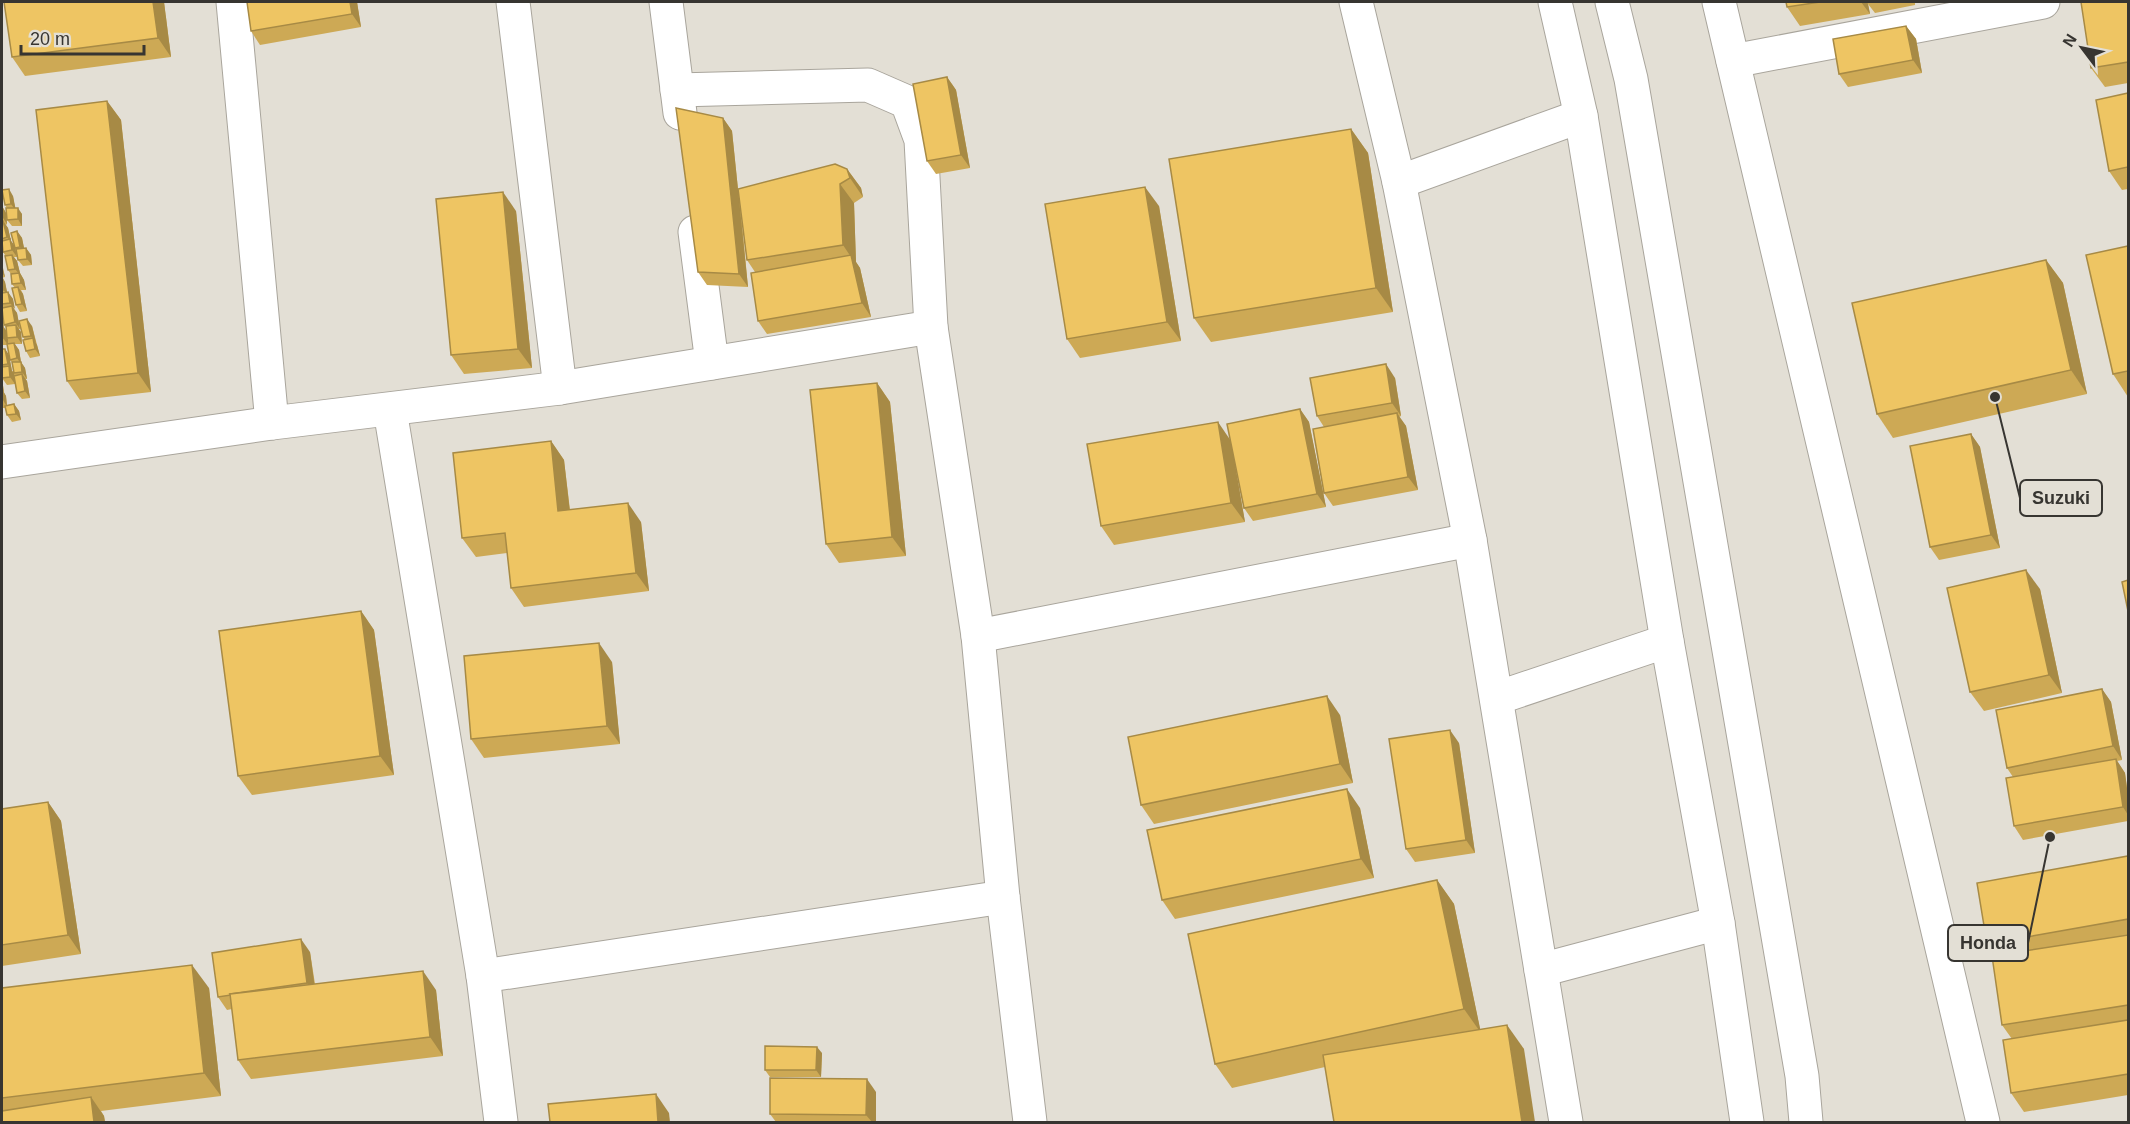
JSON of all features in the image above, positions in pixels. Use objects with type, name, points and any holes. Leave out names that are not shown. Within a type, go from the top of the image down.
[{"type":"street","points":[[233,2],[272,423]]},
{"type":"street","points":[[513,2],[560,388]]},
{"type":"street","points":[[666,2],[683,138]]},
{"type":"street","points":[[1356,2],[1399,182],[1470,540],[1566,1122]]},
{"type":"street","points":[[1555,2],[1581,116],[1667,641],[1718,923],[1747,1122]]},
{"type":"street","points":[[1612,2],[1633,90],[1800,1064],[1806,1122]]},
{"type":"street","points":[[1719,2],[1983,1122]]},
{"type":"street","points":[[1733,61],[2043,2]]},
{"type":"street","points":[[677,90],[868,85],[907,102],[921,140],[931,327],[978,636],[1003,897],[1030,1122]]},
{"type":"street","points":[[1399,182],[1581,116]]},
{"type":"street","points":[[691,197],[712,363]]},
{"type":"street","points":[[2,462],[272,423],[560,388],[931,327]]},
{"type":"street","points":[[390,410],[483,976],[501,1122]]},
{"type":"street","points":[[978,636],[1470,540]]},
{"type":"street","points":[[1497,698],[1667,641]]},
{"type":"street","points":[[483,976],[1003,897]]},
{"type":"street","points":[[1541,970],[1718,923]]},
{"type":"building","points":[[4,2],[153,2],[158,38],[12,57]]},
{"type":"building","points":[[247,2],[350,2],[352,14],[251,31]]},
{"type":"building","points":[[1786,2],[1820,2],[1787,7]]},
{"type":"building","points":[[2081,2],[2128,2],[2128,62],[2091,68]]},
{"type":"building","points":[[1906,26],[1913,60],[1839,74],[1833,39]]},
{"type":"building","points":[[947,77],[961,155],[927,161],[913,84]]},
{"type":"building","points":[[2128,93],[2128,167],[2109,171],[2096,100]]},
{"type":"building","points":[[107,101],[138,373],[67,381],[36,110]]},
{"type":"building","points":[[676,108],[723,118],[739,274],[698,272]]},
{"type":"building","points":[[1351,129],[1376,288],[1194,318],[1169,159]]},
{"type":"building","points":[[835,164],[847,169],[850,178],[840,184],[843,245],[747,260],[738,189]]},
{"type":"building","points":[[1145,187],[1167,322],[1067,339],[1045,204]]},
{"type":"building","points":[[9,189],[11,204],[5,205],[2,190]]},
{"type":"building","points":[[503,192],[518,349],[451,355],[436,199]]},
{"type":"building","points":[[6,208],[18,208],[18,219],[7,220]]},
{"type":"building","points":[[2,221],[7,237],[2,239]]},
{"type":"building","points":[[17,231],[20,247],[15,248],[11,233]]},
{"type":"building","points":[[10,239],[12,250],[3,252],[2,241]]},
{"type":"building","points":[[2128,246],[2128,371],[2113,374],[2086,255]]},
{"type":"building","points":[[26,248],[27,259],[18,260],[16,249]]},
{"type":"building","points":[[12,255],[15,269],[8,270],[5,256]]},
{"type":"building","points":[[851,255],[862,303],[758,321],[751,273]]},
{"type":"building","points":[[2046,260],[2071,370],[1877,414],[1852,303]]},
{"type":"building","points":[[19,273],[21,283],[12,284],[11,274]]},
{"type":"building","points":[[18,287],[22,304],[16,305],[12,288]]},
{"type":"building","points":[[8,292],[10,303],[2,304],[2,293]]},
{"type":"building","points":[[12,306],[15,322],[4,325],[2,308]]},
{"type":"building","points":[[27,319],[31,336],[23,337],[19,321]]},
{"type":"building","points":[[16,325],[17,337],[7,338],[6,326]]},
{"type":"building","points":[[33,338],[35,349],[26,351],[23,340]]},
{"type":"building","points":[[14,343],[17,358],[10,360],[7,344]]},
{"type":"building","points":[[2,349],[5,349],[8,364],[2,365]]},
{"type":"building","points":[[12,362],[21,362],[22,372],[14,373]]},
{"type":"building","points":[[1386,364],[1392,403],[1317,416],[1310,378]]},
{"type":"building","points":[[9,366],[10,377],[2,378],[2,367]]},
{"type":"building","points":[[22,374],[25,391],[17,393],[14,376]]},
{"type":"building","points":[[877,383],[892,537],[826,544],[810,390]]},
{"type":"building","points":[[14,404],[16,414],[7,415],[5,406]]},
{"type":"building","points":[[1300,409],[1317,494],[1244,508],[1227,424]]},
{"type":"building","points":[[1397,413],[1408,477],[1324,493],[1313,429]]},
{"type":"building","points":[[1218,422],[1231,503],[1101,526],[1087,444]]},
{"type":"building","points":[[1971,434],[1991,535],[1930,547],[1910,446]]},
{"type":"building","points":[[551,441],[558,511],[628,503],[636,573],[511,588],[505,533],[462,538],[453,453]]},
{"type":"building","points":[[2026,570],[2049,675],[1970,692],[1947,588]]},
{"type":"building","points":[[2128,580],[2128,611],[2122,582]]},
{"type":"building","points":[[361,611],[380,756],[238,776],[219,631]]},
{"type":"building","points":[[599,643],[607,726],[471,739],[464,656]]},
{"type":"building","points":[[2102,689],[2113,746],[2007,768],[1996,710]]},
{"type":"building","points":[[1327,696],[1340,764],[1141,805],[1128,737]]},
{"type":"building","points":[[1450,730],[1466,840],[1406,849],[1389,739]]},
{"type":"building","points":[[2116,759],[2123,807],[2014,826],[2006,778]]},
{"type":"building","points":[[1347,789],[1361,859],[1162,900],[1147,830]]},
{"type":"building","points":[[48,802],[68,935],[2,945],[2,809]]},
{"type":"building","points":[[2128,856],[2128,919],[1987,944],[1977,883]]},
{"type":"building","points":[[1437,880],[1464,1009],[1215,1064],[1188,934]]},
{"type":"building","points":[[2128,935],[2128,1005],[2002,1025],[1992,956]]},
{"type":"building","points":[[301,939],[307,983],[218,997],[212,953]]},
{"type":"building","points":[[192,965],[204,1073],[2,1098],[2,988]]},
{"type":"building","points":[[423,971],[430,1037],[238,1060],[230,994]]},
{"type":"building","points":[[2128,1020],[2128,1074],[2011,1093],[2003,1040]]},
{"type":"building","points":[[1507,1025],[1522,1122],[1334,1122],[1323,1055]]},
{"type":"building","points":[[765,1046],[817,1047],[816,1070],[765,1070]]},
{"type":"building","points":[[770,1078],[867,1079],[866,1115],[770,1114]]},
{"type":"building","points":[[656,1094],[658,1122],[550,1122],[548,1104]]},
{"type":"building","points":[[91,1097],[94,1122],[2,1122],[2,1111]]},
{"type":"place","name":"Suzuki","points":[[1995,397]]},
{"type":"place","name":"Honda","points":[[2050,837]]}]
